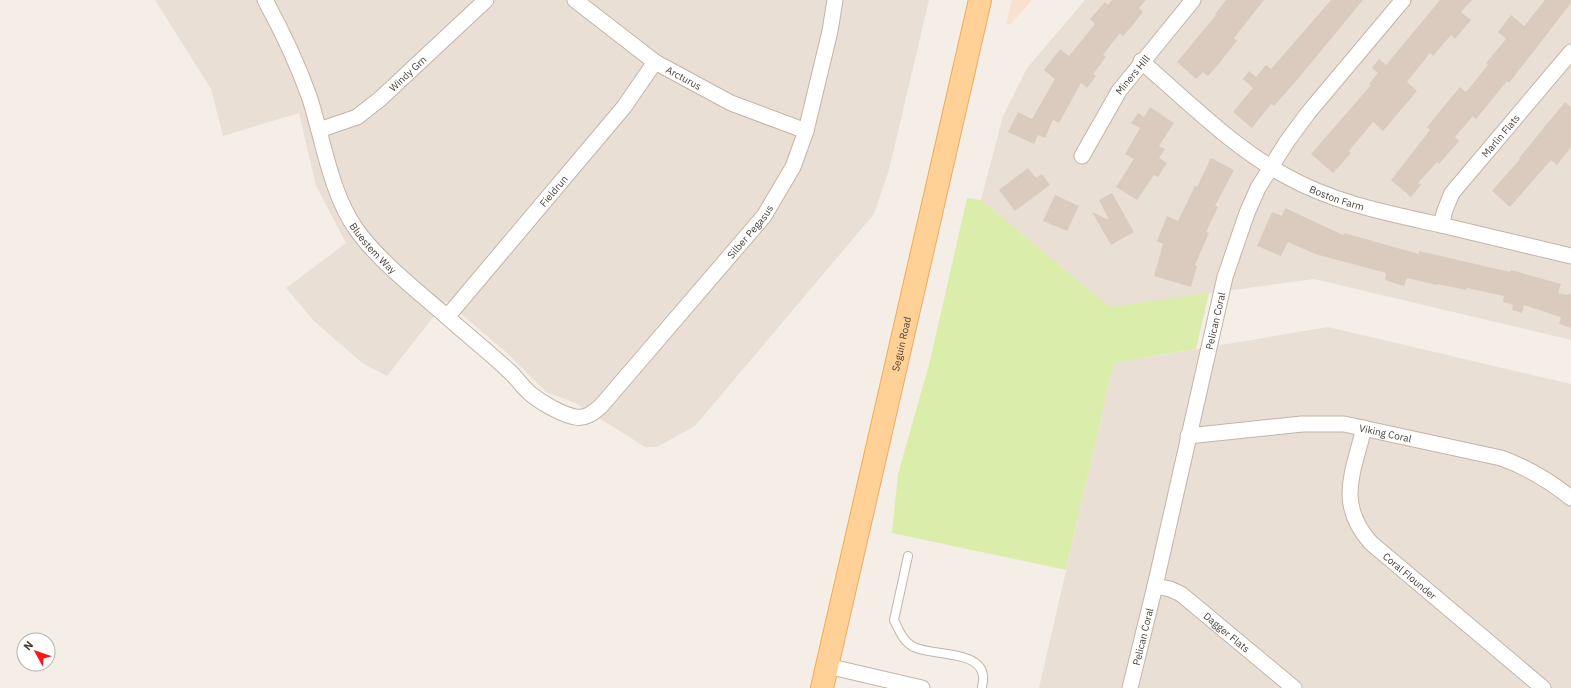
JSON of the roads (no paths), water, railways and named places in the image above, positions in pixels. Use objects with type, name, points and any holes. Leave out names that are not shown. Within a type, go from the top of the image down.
[{"type":"main road","name":"Seguin Road","points":[[822,688],[980,0]]},
{"type":"street","name":"Bluestem Way","points":[[265,0],[278,24],[309,96],[342,202],[356,229],[402,278],[509,371],[532,395],[574,417],[584,417]]},
{"type":"street","name":"Windy Grn","points":[[319,130],[357,117],[380,99],[486,0]]},
{"type":"street","name":"Arcturus","points":[[575,0],[655,62],[732,103],[806,132]]},
{"type":"street","name":"Silber Pegasus","points":[[584,417],[593,414],[601,406],[764,216],[793,167],[806,132],[830,31],[835,0]]},
{"type":"street","name":"Miners Hill","points":[[1082,156],[1118,91],[1192,0]]},
{"type":"street","name":"Pelican Coral","points":[[1130,688],[1155,586],[1225,277],[1248,213],[1270,167],[1308,113],[1403,0]]},
{"type":"street","name":"Marlin Flats","points":[[1440,225],[1452,193],[1571,52]]},
{"type":"street","name":"Boston Farm","points":[[1141,61],[1240,145],[1270,167],[1304,186],[1352,204],[1571,256]]},
{"type":"street","name":"Fieldrun","points":[[447,317],[624,107],[655,62]]},
{"type":"street","name":"Viking Coral","points":[[1188,436],[1323,423],[1344,424],[1513,462],[1546,480],[1571,498]]},
{"type":"street","name":"Coral Flounder","points":[[1364,428],[1349,488],[1352,515],[1362,533],[1371,543],[1543,688]]},
{"type":"street","name":"Dagger Flats","points":[[1155,586],[1170,589],[1181,594],[1294,688]]},
{"type":"street","points":[[827,666],[922,688]]},
{"type":"lane","points":[[908,556],[894,620],[900,631],[906,641],[914,647],[971,659],[979,666],[984,675],[982,688]]}]
